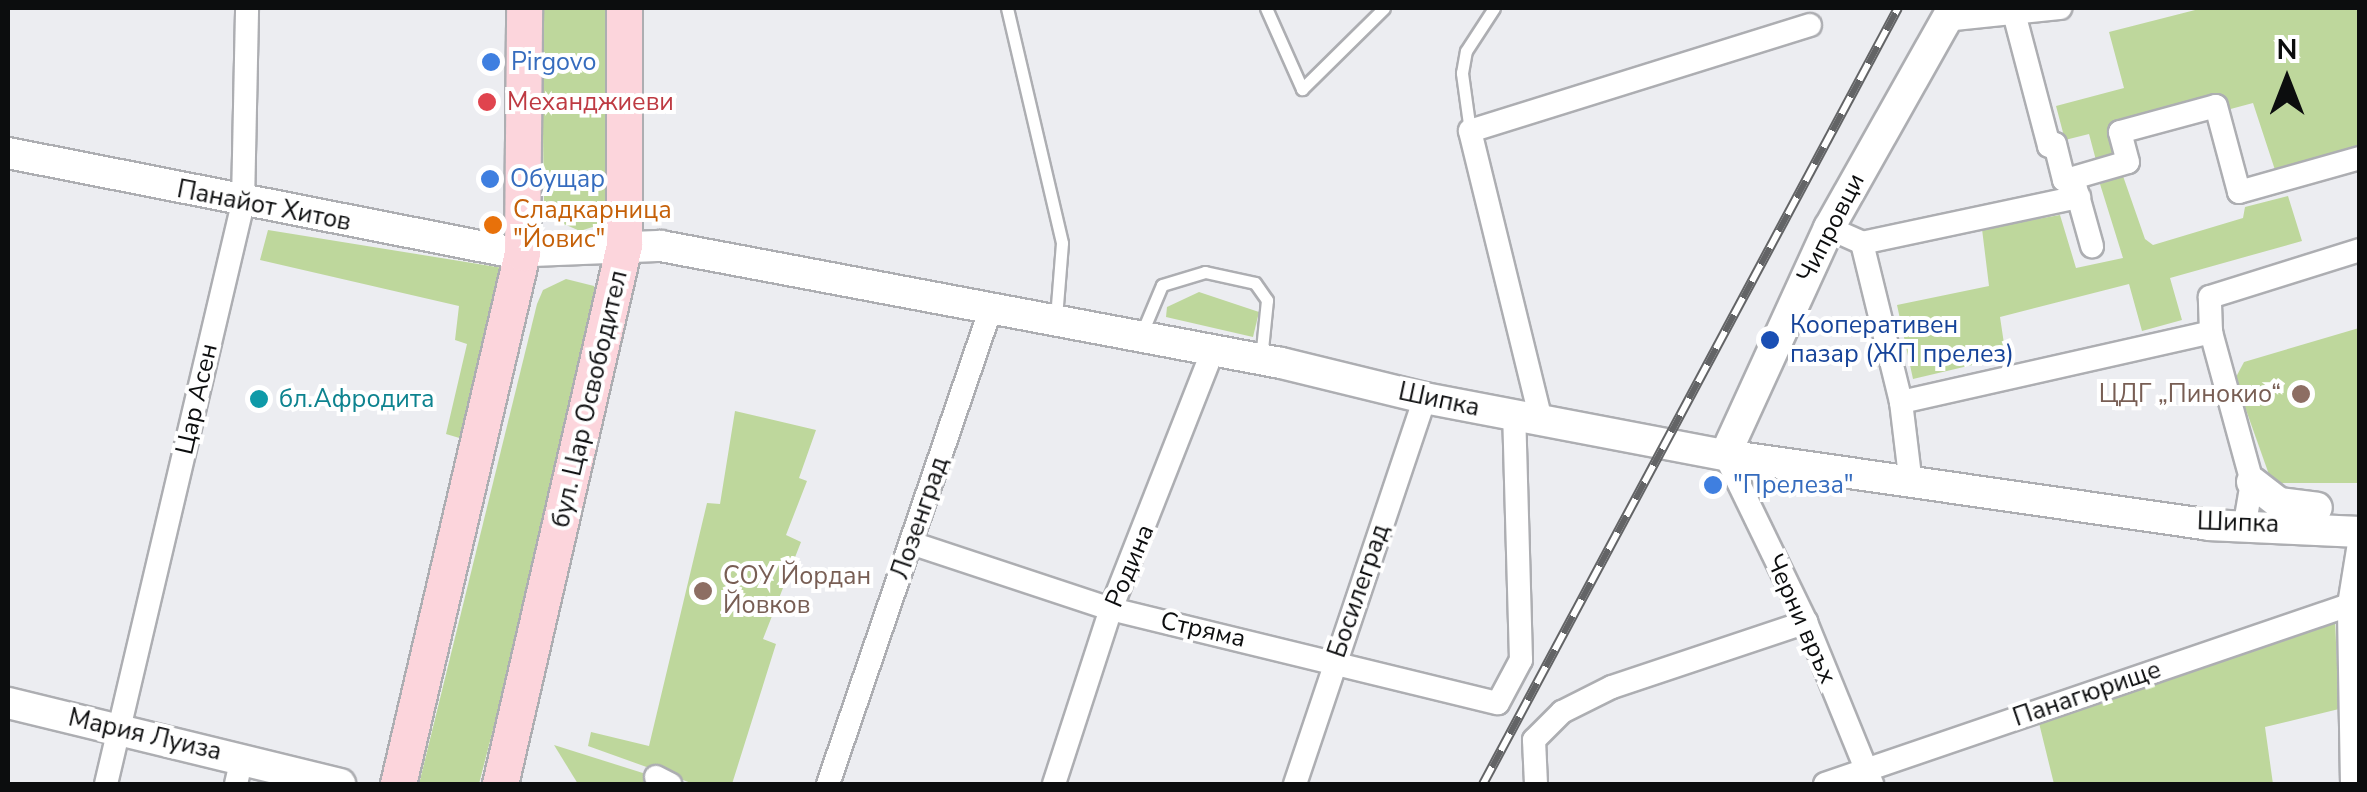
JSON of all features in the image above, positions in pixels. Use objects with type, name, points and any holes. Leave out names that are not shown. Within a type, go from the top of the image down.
[{"type":"main road","points":[[398,784],[522,253],[524,8]]},
{"type":"main road","name":"бул. Цар Освободител","points":[[500,784],[624,246],[624,8]]},
{"type":"main road","name":"Чипровци","points":[[1725,455],[1828,228],[1949,14]]},
{"type":"main road","name":"Панайот Хитов","points":[[8,153],[243,204],[522,253]]},
{"type":"main road","name":"Шипка","points":[[522,253],[661,246],[1261,359],[1425,398],[1725,455],[1911,485],[2208,525],[2244,523],[2360,535]]},
{"type":"main road","points":[[2252,482],[2279,503],[2360,514]]},
{"type":"main road","name":"Мария Луиза","points":[[8,703],[119,729],[239,771],[340,784]]},
{"type":"street","name":"Цар Асен","points":[[106,784],[243,204],[247,8]]},
{"type":"street","points":[[1949,14],[2015,17],[2060,8]]},
{"type":"street","points":[[2015,17],[2048,146],[2055,144],[2064,180],[2076,187],[2092,246]]},
{"type":"street","points":[[1528,418],[1470,131],[1810,24]]},
{"type":"street","points":[[1828,228],[1862,243],[2076,187],[2128,162],[2120,132],[2216,106],[2239,192],[2360,158]]},
{"type":"street","points":[[1862,243],[1901,402],[1911,485]]},
{"type":"street","points":[[2244,523],[2252,482],[2207,308],[2220,289],[2360,250]]},
{"type":"street","name":"Лозенград","points":[[828,784],[992,308]]},
{"type":"street","points":[[1901,402],[2211,332]]},
{"type":"street","name":"Родина","points":[[1054,784],[1111,609],[1213,350]]},
{"type":"street","name":"Босилеград","points":[[1295,784],[1425,398]]},
{"type":"street","name":"Стряма","points":[[911,543],[1111,609],[1336,660],[1498,703],[1522,660],[1528,418]]},
{"type":"street","name":"Черни връх","points":[[1725,455],[1806,622],[1869,776]]},
{"type":"street","points":[[2352,784],[2350,605],[2360,535]]},
{"type":"street","name":"Панагюрище","points":[[1824,784],[1869,776],[2350,605]]},
{"type":"street","points":[[1536,784],[1534,740],[1562,712],[1612,688],[1806,622]]},
{"type":"lane","points":[[1007,8],[1062,242],[1056,320]]},
{"type":"lane","points":[[1266,8],[1302,89],[1384,8]]},
{"type":"lane","points":[[1470,131],[1462,73],[1466,52],[1494,8]]},
{"type":"lane","points":[[1140,336],[1162,285],[1205,272],[1255,283],[1267,300],[1261,359]]},
{"type":"green space","points":[[541,8],[606,8],[610,211],[599,225],[580,231],[557,221],[544,202]]},
{"type":"green space","points":[[2203,8],[2359,8],[2359,146],[2275,170],[2253,103],[2115,140],[2119,158],[2097,164],[2089,134],[2065,140],[2056,106],[2124,88],[2109,32]]},
{"type":"green space","points":[[2123,176],[2145,239],[2153,245],[2243,218],[2245,207],[2288,196],[2302,241],[2170,278],[2182,320],[2142,331],[2129,284],[2000,317],[2006,357],[1913,379],[1897,305],[1989,286],[1982,229],[2060,215],[2076,268],[2123,258],[2100,184]]},
{"type":"green space","points":[[268,230],[503,268],[473,442],[446,434],[467,344],[455,340],[459,306],[260,260]]},
{"type":"green space","points":[[566,279],[594,286],[600,298],[596,330],[479,784],[419,784],[537,304],[543,290]]},
{"type":"green space","points":[[1199,292],[1259,312],[1253,337],[1166,317],[1167,307]]},
{"type":"green space","name":"ЦДГ „Пинокио“","points":[[2359,328],[2359,483],[2272,483],[2235,379],[2244,362]]},
{"type":"green space","points":[[735,411],[816,430],[799,478],[807,481],[786,535],[801,542],[763,639],[776,644],[732,784],[694,784],[588,746],[591,732],[649,746],[707,503],[720,504]]},
{"type":"green space","points":[[2335,620],[2339,709],[2265,727],[2273,784],[2054,784],[2039,723]]},
{"type":"green space","points":[[554,745],[646,774],[643,784],[578,784]]},
{"type":"railway","points":[[1483,784],[1898,8]]},
{"type":"place","name":"Pirgovo","points":[[491,62]]},
{"type":"place","name":"Механджиеви","points":[[487,102]]},
{"type":"place","name":"Обущар","points":[[490,179]]},
{"type":"place","name":"Сладкарница \"Йовис\"","points":[[493,225]]},
{"type":"place","name":"Кооперативен пазар (ЖП прелез)","points":[[1770,340]]},
{"type":"place","name":"ЦДГ „Пинокио“","points":[[2301,394]]},
{"type":"place","name":"бл.Афродита","points":[[259,399]]},
{"type":"place","name":"\"Прелеза\"","points":[[1713,485]]},
{"type":"place","name":"СОУ Йордан Йовков","points":[[703,591]]}]
